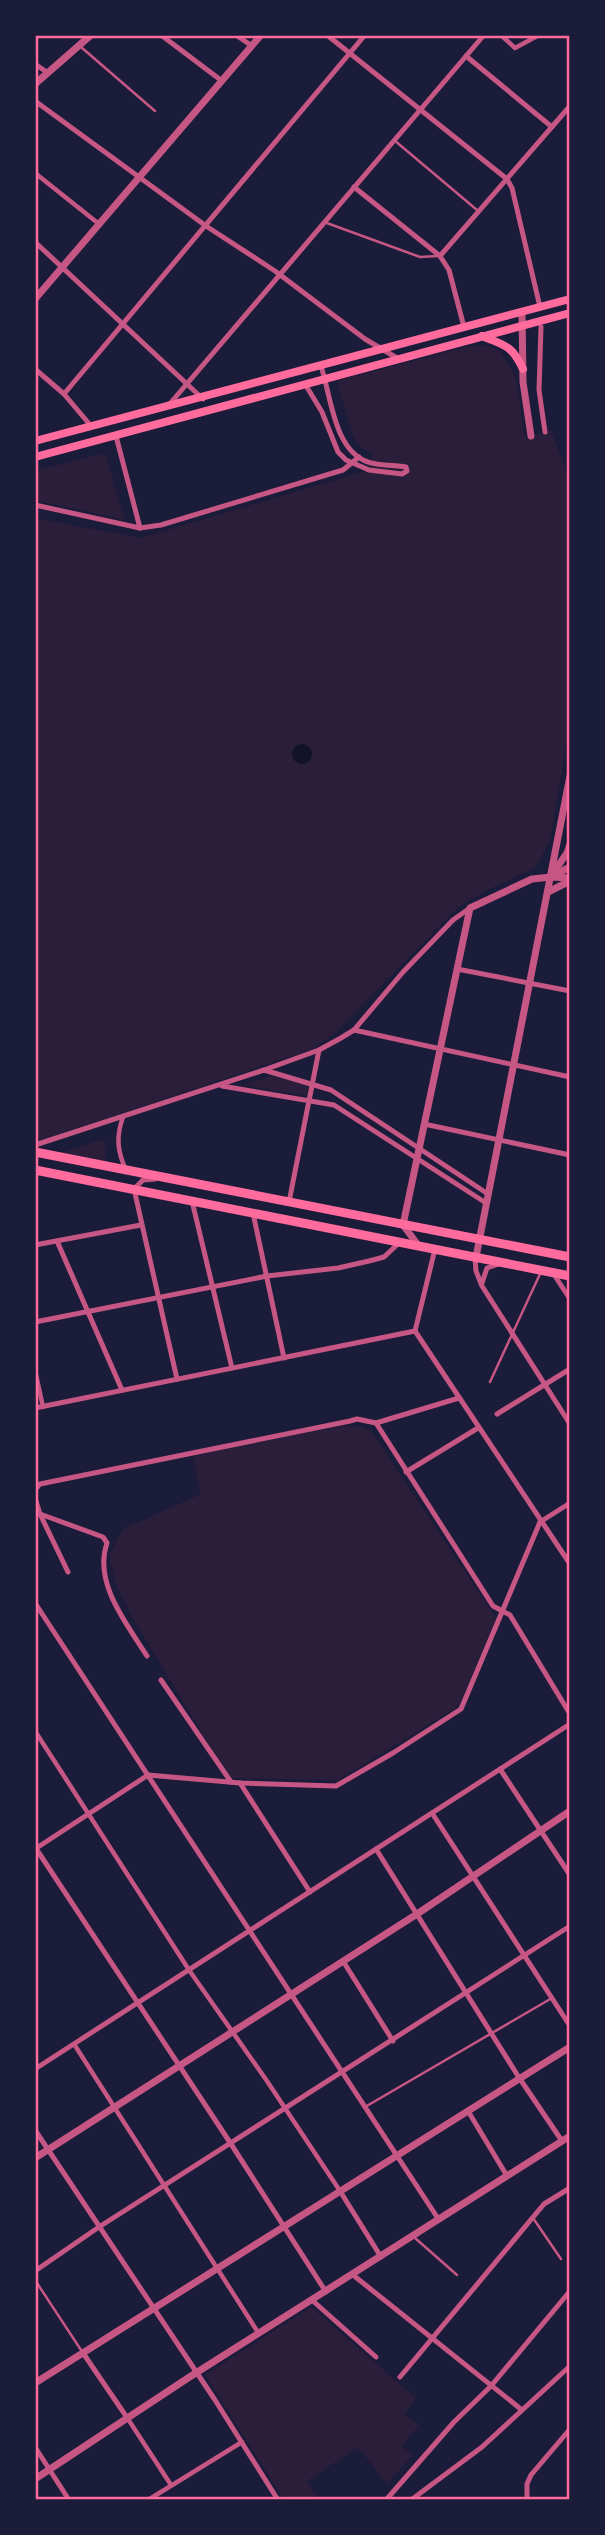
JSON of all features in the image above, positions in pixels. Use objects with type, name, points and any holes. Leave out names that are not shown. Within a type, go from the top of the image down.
[{"type":"main road","points":[[35,441],[203,399],[570,299]]},
{"type":"main road","points":[[35,457],[523,325],[541,324],[570,313]]},
{"type":"main road","points":[[482,336],[507,346],[514,352],[523,369]]},
{"type":"main road","points":[[35,1152],[570,1257]]},
{"type":"main road","points":[[35,1170],[570,1276]]},
{"type":"street","points":[[35,84],[91,35]]},
{"type":"street","points":[[161,35],[222,81]]},
{"type":"street","points":[[236,35],[252,46]]},
{"type":"street","points":[[35,299],[261,35]]},
{"type":"street","points":[[327,35],[507,179],[512,188],[541,307],[539,390],[545,432]]},
{"type":"street","points":[[64,394],[365,35]]},
{"type":"street","points":[[166,408],[484,35]]},
{"type":"street","points":[[501,35],[515,48],[539,35]]},
{"type":"street","points":[[466,56],[552,127]]},
{"type":"street","points":[[35,64],[48,73]]},
{"type":"street","points":[[35,101],[380,350],[398,359]]},
{"type":"street","points":[[440,256],[569,109]]},
{"type":"street","points":[[35,173],[99,224]]},
{"type":"street","points":[[354,187],[440,256],[449,270],[464,327]]},
{"type":"street","points":[[35,242],[203,399]]},
{"type":"street","points":[[522,312],[523,369],[531,436]]},
{"type":"street","points":[[305,384],[322,412],[338,452],[345,460],[369,470],[402,474],[407,471],[406,467],[369,462],[349,449],[341,437],[321,366]]},
{"type":"street","points":[[35,369],[64,394],[92,427]]},
{"type":"street","points":[[116,436],[140,528]]},
{"type":"street","points":[[35,505],[140,528],[162,525],[343,470],[359,457]]},
{"type":"street","points":[[570,776],[476,1256],[476,1271],[482,1286],[570,1424]]},
{"type":"street","points":[[551,877],[570,844]]},
{"type":"street","points":[[551,877],[570,867]]},
{"type":"street","points":[[35,1145],[319,1050],[354,1030],[403,972],[453,920],[470,908],[531,879],[551,877],[570,880]]},
{"type":"street","points":[[548,892],[570,880]]},
{"type":"street","points":[[418,1245],[403,1225],[470,908]]},
{"type":"street","points":[[457,969],[570,990]]},
{"type":"street","points":[[354,1030],[570,1077]]},
{"type":"street","points":[[289,1202],[319,1050]]},
{"type":"street","points":[[264,1070],[313,1083],[340,1095],[419,1148],[487,1199]]},
{"type":"street","points":[[219,1085],[311,1099],[341,1108],[417,1158],[487,1199]]},
{"type":"street","points":[[123,1117],[118,1133],[118,1149],[127,1170]]},
{"type":"street","points":[[424,1124],[570,1156]]},
{"type":"street","points":[[172,1180],[143,1180],[134,1189],[177,1380]]},
{"type":"street","points":[[192,1200],[232,1368]]},
{"type":"street","points":[[253,1213],[284,1358]]},
{"type":"street","points":[[35,1245],[141,1226]]},
{"type":"street","points":[[57,1241],[122,1391]]},
{"type":"street","points":[[35,1322],[267,1276],[338,1268],[384,1257],[400,1242]]},
{"type":"street","points":[[436,1248],[415,1331],[570,1564]]},
{"type":"street","points":[[482,1286],[487,1268],[504,1262]]},
{"type":"street","points":[[553,1273],[570,1299]]},
{"type":"street","points":[[35,1408],[415,1331]]},
{"type":"street","points":[[497,1414],[570,1369]]},
{"type":"street","points":[[35,1370],[43,1407]]},
{"type":"street","points":[[35,1490],[40,1483],[357,1419],[376,1423],[459,1398]]},
{"type":"street","points":[[376,1423],[492,1606],[510,1615],[570,1714]]},
{"type":"street","points":[[406,1472],[478,1428]]},
{"type":"street","points":[[35,1498],[68,1572]]},
{"type":"street","points":[[326,2292],[35,1848],[148,1775],[240,1783],[336,1786],[393,1753],[461,1709],[540,1522],[570,1503]]},
{"type":"street","points":[[40,1514],[103,1537],[107,1543],[103,1558],[107,1582],[117,1607],[147,1656]]},
{"type":"street","points":[[35,1603],[439,2220]]},
{"type":"street","points":[[161,1680],[231,1782]]},
{"type":"street","points":[[35,2070],[570,1724]]},
{"type":"street","points":[[35,1731],[189,1970],[286,2109],[381,2257]]},
{"type":"street","points":[[500,1769],[570,1875]]},
{"type":"street","points":[[240,1783],[310,1892]]},
{"type":"street","points":[[35,2158],[417,1914],[570,1811]]},
{"type":"street","points":[[432,1813],[570,2026]]},
{"type":"street","points":[[376,1849],[562,2141]]},
{"type":"street","points":[[35,2271],[99,2227],[570,1926]]},
{"type":"street","points":[[343,1961],[393,2041]]},
{"type":"street","points":[[74,2044],[259,2335]]},
{"type":"street","points":[[35,2384],[570,2047]]},
{"type":"street","points":[[468,2111],[507,2176]]},
{"type":"street","points":[[35,2130],[278,2500]]},
{"type":"street","points":[[35,2479],[196,2373],[570,2136]]},
{"type":"street","points":[[400,2377],[532,2217],[544,2204],[570,2188]]},
{"type":"street","points":[[353,2275],[522,2410]]},
{"type":"street","points":[[386,2500],[454,2423],[491,2386],[570,2291]]},
{"type":"street","points":[[313,2301],[376,2357]]},
{"type":"street","points":[[83,2353],[171,2485]]},
{"type":"street","points":[[411,2500],[482,2447],[570,2366]]},
{"type":"street","points":[[527,2500],[527,2484],[531,2475],[570,2429]]},
{"type":"street","points":[[148,2500],[242,2442]]},
{"type":"street","points":[[35,2447],[69,2500]]},
{"type":"lane","points":[[78,45],[155,111]]},
{"type":"lane","points":[[394,140],[479,211]]},
{"type":"lane","points":[[324,222],[420,257],[440,256]]},
{"type":"lane","points":[[490,1382],[542,1270]]},
{"type":"lane","points":[[365,2107],[552,1998]]},
{"type":"lane","points":[[532,2217],[561,2259]]},
{"type":"lane","points":[[414,2236],[457,2275]]},
{"type":"lane","points":[[35,2280],[83,2353]]},
{"type":"shaded area","points":[[486,345],[501,352],[516,378],[525,438],[551,430],[570,481],[570,724],[550,841],[535,868],[485,891],[457,908],[335,1033],[313,1049],[35,1142],[35,518],[141,538],[365,471],[373,455],[357,444],[337,381],[469,346]]},
{"type":"shaded area","points":[[105,453],[125,520],[35,500],[35,471]]},
{"type":"shaded area","points":[[302,744],[309,747],[312,754],[309,761],[302,764],[295,761],[292,754],[295,747]]},
{"type":"shaded area","points":[[271,1076],[309,1085],[307,1096],[243,1085]]},
{"type":"shaded area","points":[[100,1140],[105,1142],[106,1164],[61,1153]]},
{"type":"shaded area","points":[[343,1426],[362,1427],[371,1431],[496,1618],[459,1706],[338,1780],[229,1778],[132,1617],[116,1584],[109,1555],[123,1529],[201,1494],[193,1457],[260,1440]]},
{"type":"shaded area","points":[[311,2307],[416,2398],[404,2414],[419,2425],[402,2446],[412,2456],[387,2484],[358,2447],[307,2481],[320,2500],[284,2500],[205,2375]]}]
